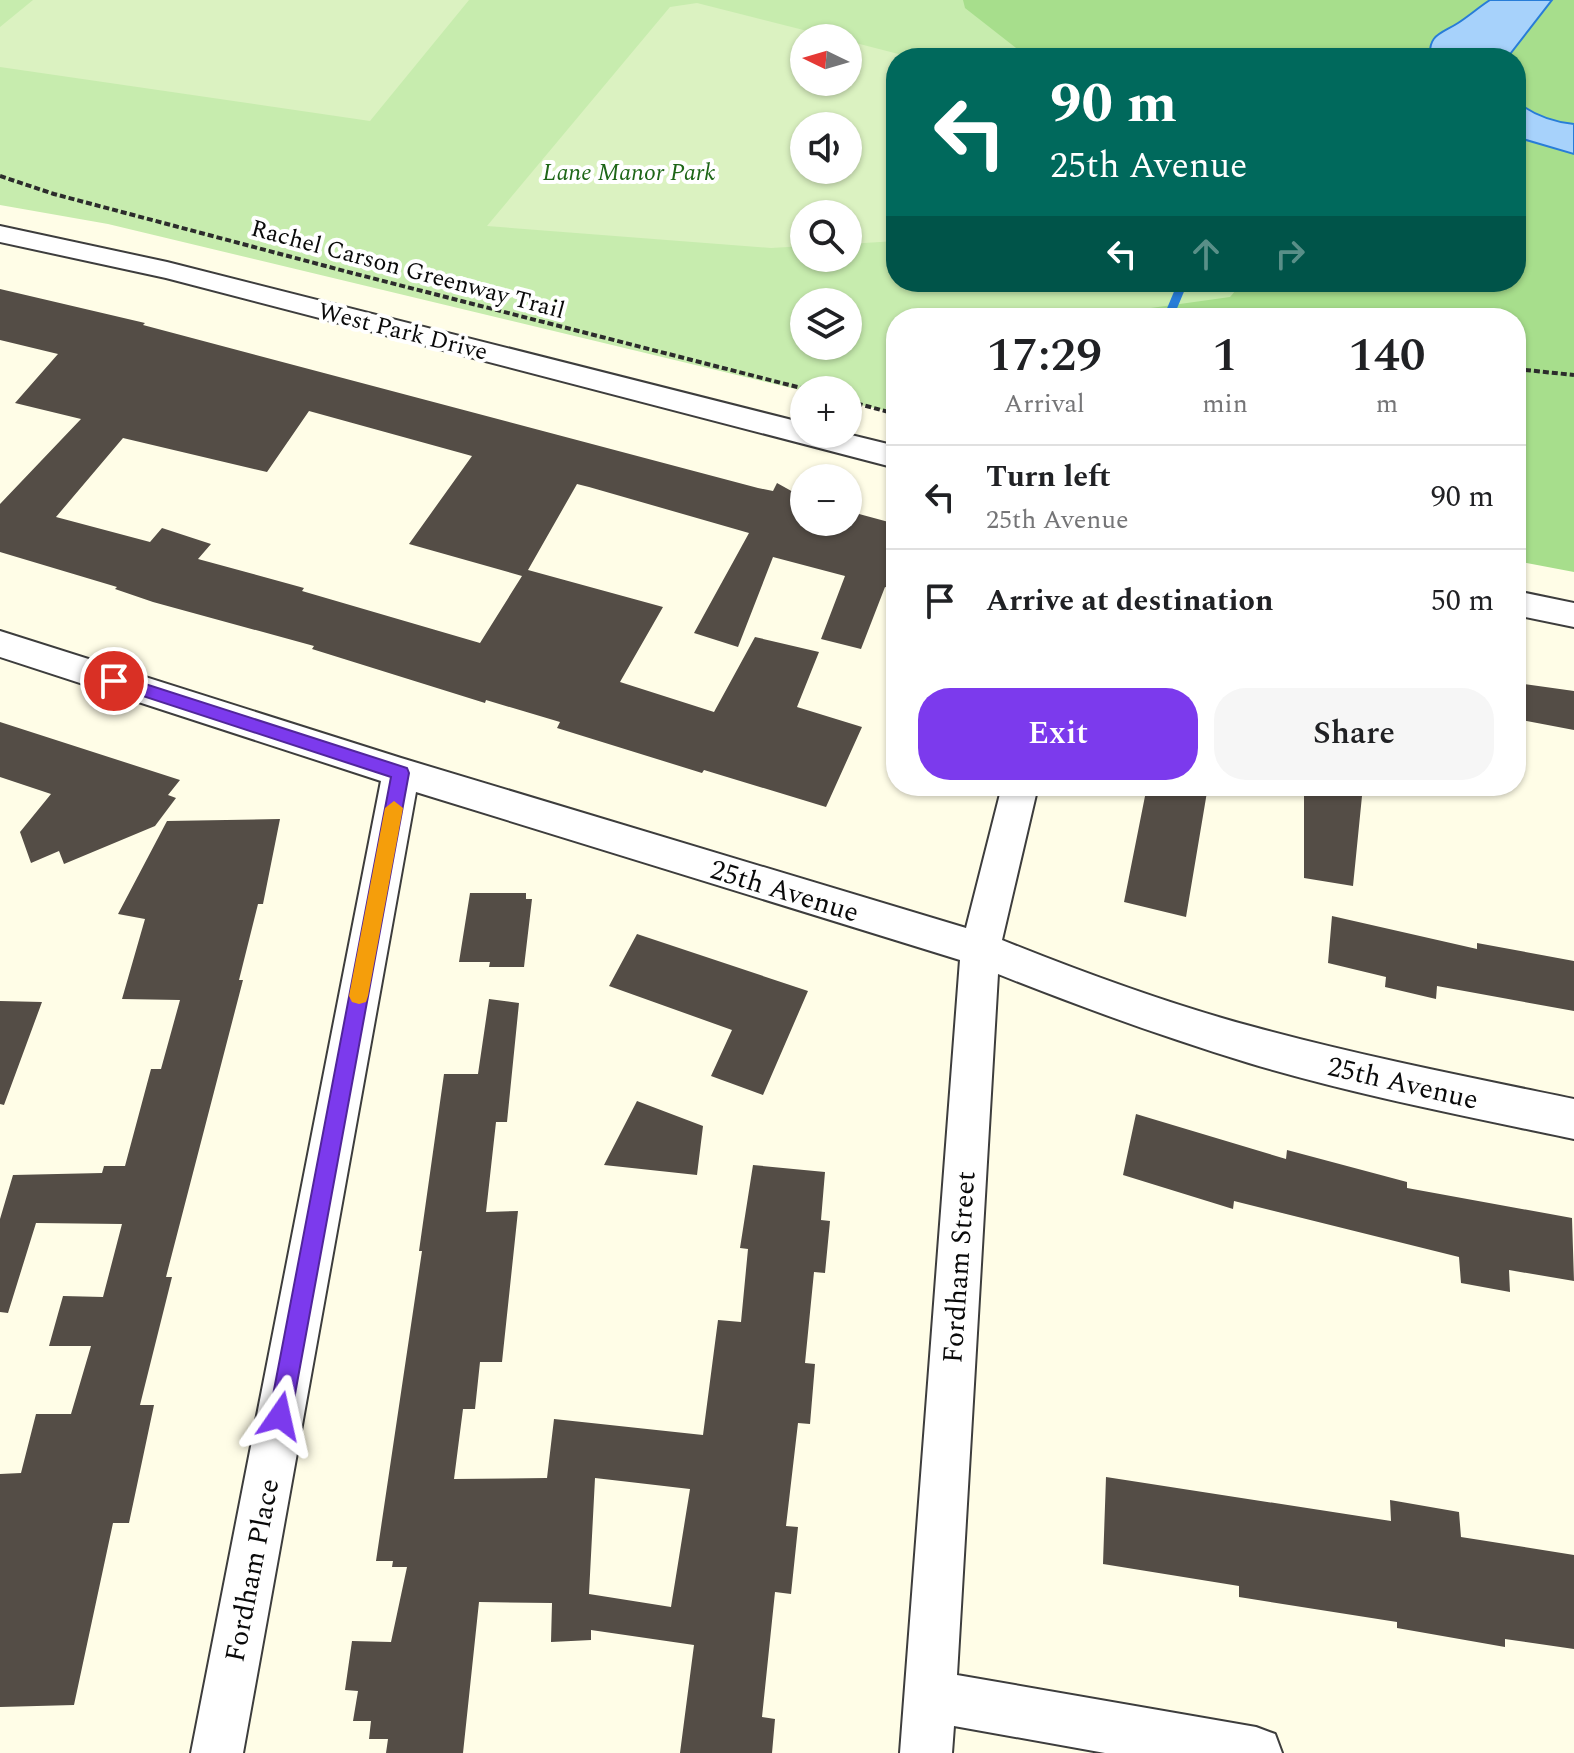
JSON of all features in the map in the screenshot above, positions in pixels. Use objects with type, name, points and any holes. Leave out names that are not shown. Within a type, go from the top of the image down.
[{"type":"street","name":"West Park Drive","points":[[0,234],[167,270],[790,430]]},
{"type":"street","name":"West Park Drive","points":[[860,448],[886,454]]},
{"type":"street","points":[[1526,605],[1574,615]]},
{"type":"street","name":"25th Avenue","points":[[0,644],[401,773],[980,949],[1090,993],[1251,1045],[1392,1081],[1574,1119]]},
{"type":"street","name":"Fordham Place","points":[[217,1753],[401,773]]},
{"type":"street","name":"Fordham Street","points":[[926,1753],[980,949],[1018,796]]},
{"type":"street","points":[[928,1696],[1256,1753]]},
{"type":"path","name":"Rachel Carson Greenway Trail","points":[[0,176],[54,194],[368,278],[790,385]]},
{"type":"path","points":[[1526,370],[1574,375]]},
{"type":"path","points":[[862,405],[886,411]]},
{"type":"green space","name":"Lane Manor Park","points":[[0,0],[1574,0],[1526,263],[1526,48],[886,48],[886,292],[1521,292],[1518,308],[886,308],[886,411],[862,405],[862,376],[790,376],[790,388],[108,224],[0,205]]},
{"type":"green space","points":[[33,0],[469,0],[370,121],[0,67],[0,27]]},
{"type":"green space","points":[[963,0],[1574,0],[1574,572],[1526,563],[1526,308],[1151,308],[1230,297],[1234,292],[1526,292],[1526,48],[1016,48],[965,8]]},
{"type":"green space","points":[[697,3],[790,27],[790,96],[862,96],[862,45],[886,51],[886,242],[862,243],[862,200],[790,200],[790,247],[771,248],[487,226],[670,7]]},
{"type":"water","points":[[1490,0],[1552,0],[1515,48],[1430,48],[1433,39]]},
{"type":"water","points":[[1526,108],[1543,117],[1574,124],[1574,154],[1526,140]]},
{"type":"building","points":[[0,289],[145,323],[143,325],[758,488],[773,491],[777,483],[790,490],[790,536],[862,536],[862,515],[886,521],[886,587],[861,649],[821,639],[845,576],[773,557],[738,647],[694,633],[749,533],[577,484],[528,570],[663,607],[620,682],[714,712],[755,637],[819,652],[797,707],[862,727],[826,807],[704,770],[702,773],[557,728],[560,722],[486,700],[485,703],[312,649],[314,646],[153,602],[115,589],[117,587],[0,552],[0,504],[81,419],[15,403],[58,354],[0,340]],"holes":[[[309,411],[472,456],[409,544],[522,576],[480,643],[302,591],[304,588],[198,559],[211,544],[162,528],[150,542],[56,517],[123,438],[267,472]]]},
{"type":"building","points":[[1526,684],[1574,691],[1574,730],[1526,721]]},
{"type":"building","points":[[0,722],[180,780],[168,795],[176,798],[155,826],[64,864],[59,851],[31,863],[20,832],[51,794],[0,777]]},
{"type":"building","points":[[1145,796],[1206,796],[1186,917],[1124,902]]},
{"type":"building","points":[[1304,796],[1362,796],[1353,886],[1304,878]]},
{"type":"building","points":[[280,819],[263,904],[258,904],[239,980],[243,980],[166,1277],[172,1277],[140,1405],[154,1405],[129,1523],[113,1523],[74,1705],[0,1707],[0,1474],[21,1473],[36,1414],[71,1414],[91,1346],[49,1346],[63,1296],[103,1297],[122,1224],[36,1223],[8,1313],[0,1312],[0,1219],[13,1175],[102,1173],[104,1166],[125,1166],[151,1069],[161,1069],[180,1000],[122,999],[145,919],[118,914],[167,821]]},
{"type":"building","points":[[470,893],[526,893],[526,899],[532,899],[524,967],[489,967],[490,962],[459,962]]},
{"type":"building","points":[[1332,916],[1477,949],[1477,943],[1574,961],[1574,1011],[1437,986],[1436,999],[1385,987],[1386,977],[1328,963]]},
{"type":"building","points":[[637,934],[808,991],[763,1095],[711,1076],[732,1030],[609,986]]},
{"type":"building","points":[[489,999],[519,1003],[507,1122],[496,1122],[486,1212],[518,1211],[502,1362],[480,1362],[475,1409],[463,1409],[454,1479],[547,1478],[554,1419],[703,1435],[718,1320],[741,1322],[748,1249],[740,1248],[753,1165],[825,1172],[821,1220],[830,1221],[825,1273],[814,1272],[805,1363],[815,1364],[810,1424],[798,1423],[786,1526],[798,1527],[791,1594],[775,1592],[762,1717],[775,1719],[772,1753],[680,1753],[694,1645],[591,1630],[591,1640],[551,1642],[552,1603],[479,1602],[463,1753],[386,1753],[388,1739],[369,1739],[371,1721],[353,1721],[358,1691],[345,1690],[352,1641],[391,1642],[407,1567],[392,1567],[393,1561],[376,1561],[422,1251],[419,1251],[444,1074],[478,1074]],"holes":[[[595,1478],[690,1489],[671,1607],[589,1594]]]},
{"type":"building","points":[[0,1001],[42,1002],[4,1105],[0,1104]]},
{"type":"building","points":[[637,1101],[703,1126],[697,1175],[604,1165]]},
{"type":"building","points":[[1136,1114],[1286,1159],[1287,1150],[1407,1182],[1407,1188],[1572,1218],[1574,1281],[1509,1270],[1510,1292],[1461,1283],[1459,1257],[1234,1201],[1233,1209],[1123,1175]]},
{"type":"building","points":[[1106,1477],[1391,1521],[1390,1500],[1459,1512],[1461,1537],[1574,1555],[1574,1649],[1505,1639],[1505,1647],[1397,1628],[1397,1622],[1239,1597],[1239,1586],[1103,1564]]},
{"type":"waterway","points":[[1172,308],[1179,292]]},
{"type":"slow traffic","points":[[359,996],[394,808]]},
{"type":"route","points":[[114,681],[401,773],[280,1416]]}]
